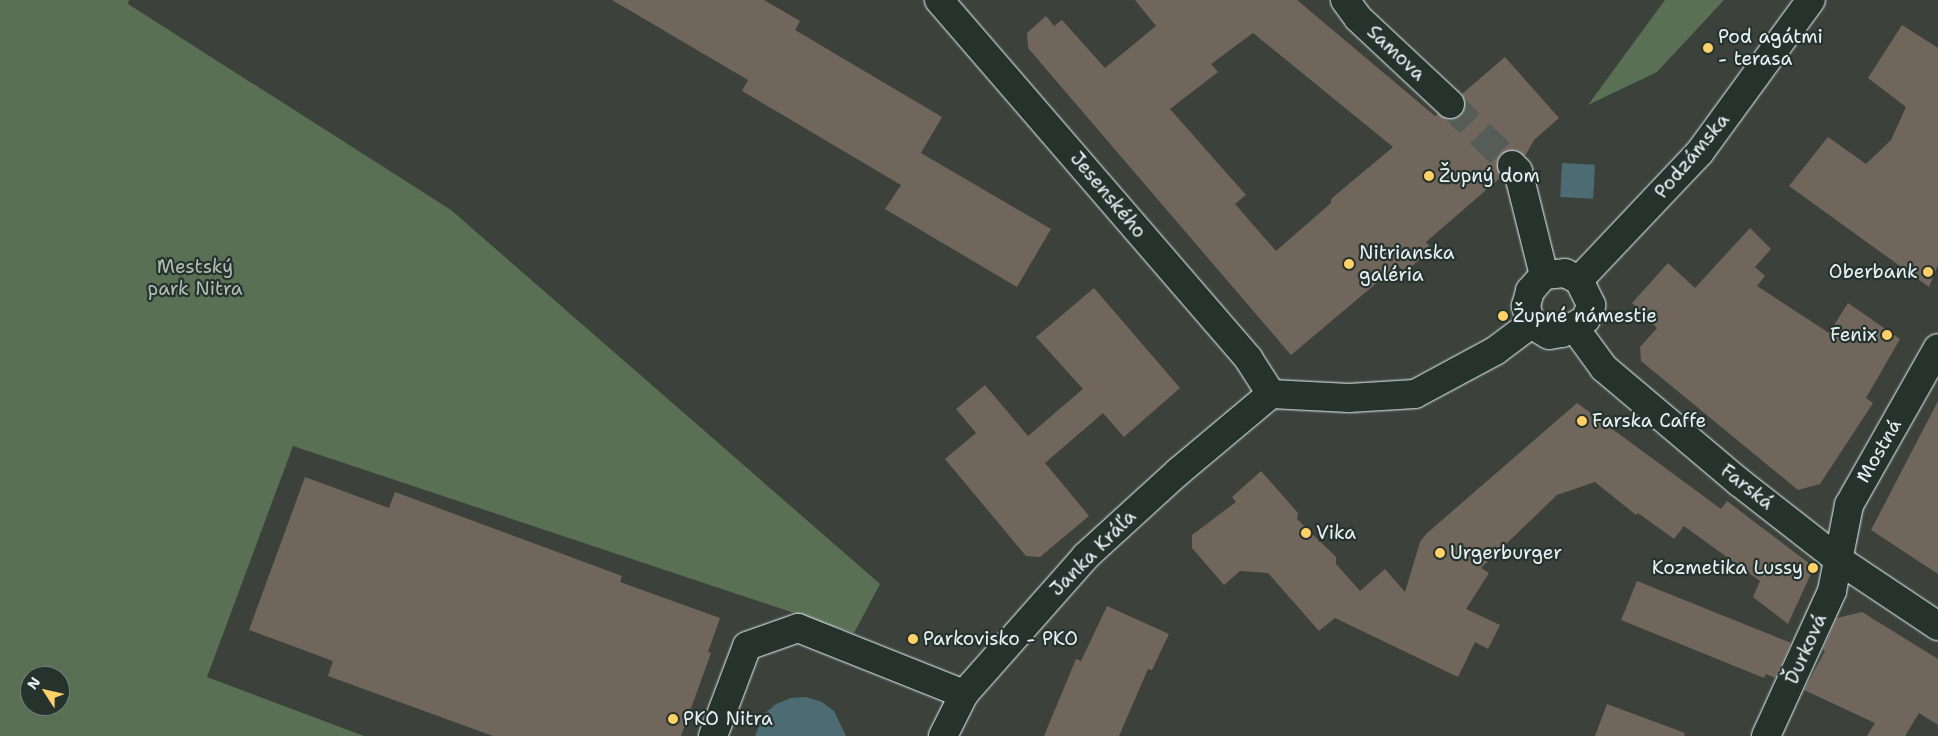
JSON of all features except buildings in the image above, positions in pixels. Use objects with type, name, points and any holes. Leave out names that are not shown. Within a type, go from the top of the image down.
[{"type":"street","name":"Jesenského","points":[[938,0],[1248,358],[1271,394]]},
{"type":"street","name":"Samova","points":[[1345,0],[1358,18],[1450,104]]},
{"type":"street","name":"Podzámska","points":[[1579,280],[1700,152],[1812,0]]},
{"type":"street","points":[[1512,165],[1518,171],[1544,275]]},
{"type":"street","points":[[1564,273],[1579,280],[1592,305],[1586,319],[1574,327],[1549,335],[1531,324],[1526,306],[1530,291],[1544,275],[1564,273]]},
{"type":"street","points":[[1271,394],[1349,398],[1415,394],[1495,351],[1531,324]]},
{"type":"street","name":"Farská","points":[[1574,327],[1604,368],[1739,482],[1840,560],[1938,626]]},
{"type":"street","name":"Mostná","points":[[1840,560],[1849,505],[1938,348]]},
{"type":"street","name":"Janka Kráľa","points":[[944,736],[964,694],[1086,556],[1178,472],[1271,394]]},
{"type":"street","name":"Ďurková","points":[[1766,736],[1832,591],[1840,560]]},
{"type":"street","points":[[713,736],[747,646],[798,628],[964,694]]},
{"type":"green space","name":"Mestský park Nitra","points":[[0,0],[129,0],[128,4],[451,210],[880,584],[854,633],[293,446],[207,677],[364,736],[0,736]]},
{"type":"green space","points":[[1665,0],[1724,0],[1657,72],[1588,105]]},
{"type":"water","points":[[1562,163],[1595,165],[1593,199],[1560,197]]},
{"type":"water","points":[[806,697],[822,702],[834,711],[846,736],[755,736],[764,714],[776,704],[791,698]]},
{"type":"tunnel","points":[[1450,104],[1512,165]]},
{"type":"place","name":"Pod agátmi - terasa","points":[[1708,48]]},
{"type":"place","name":"Župný dom","points":[[1429,176]]},
{"type":"place","name":"Nitrianska galéria","points":[[1349,264]]},
{"type":"place","name":"Oberbank","points":[[1928,272]]},
{"type":"place","name":"Župné námestie","points":[[1503,316]]},
{"type":"place","name":"Fenix","points":[[1887,335]]},
{"type":"place","name":"Farska Caffe","points":[[1582,421]]},
{"type":"place","name":"Vika","points":[[1306,533]]},
{"type":"place","name":"Urgerburger","points":[[1440,553]]},
{"type":"place","name":"Kozmetika Lussy","points":[[1813,568]]},
{"type":"place","name":"Parkovisko - PKO","points":[[913,639]]},
{"type":"place","name":"PKO Nitra","points":[[673,719]]}]
